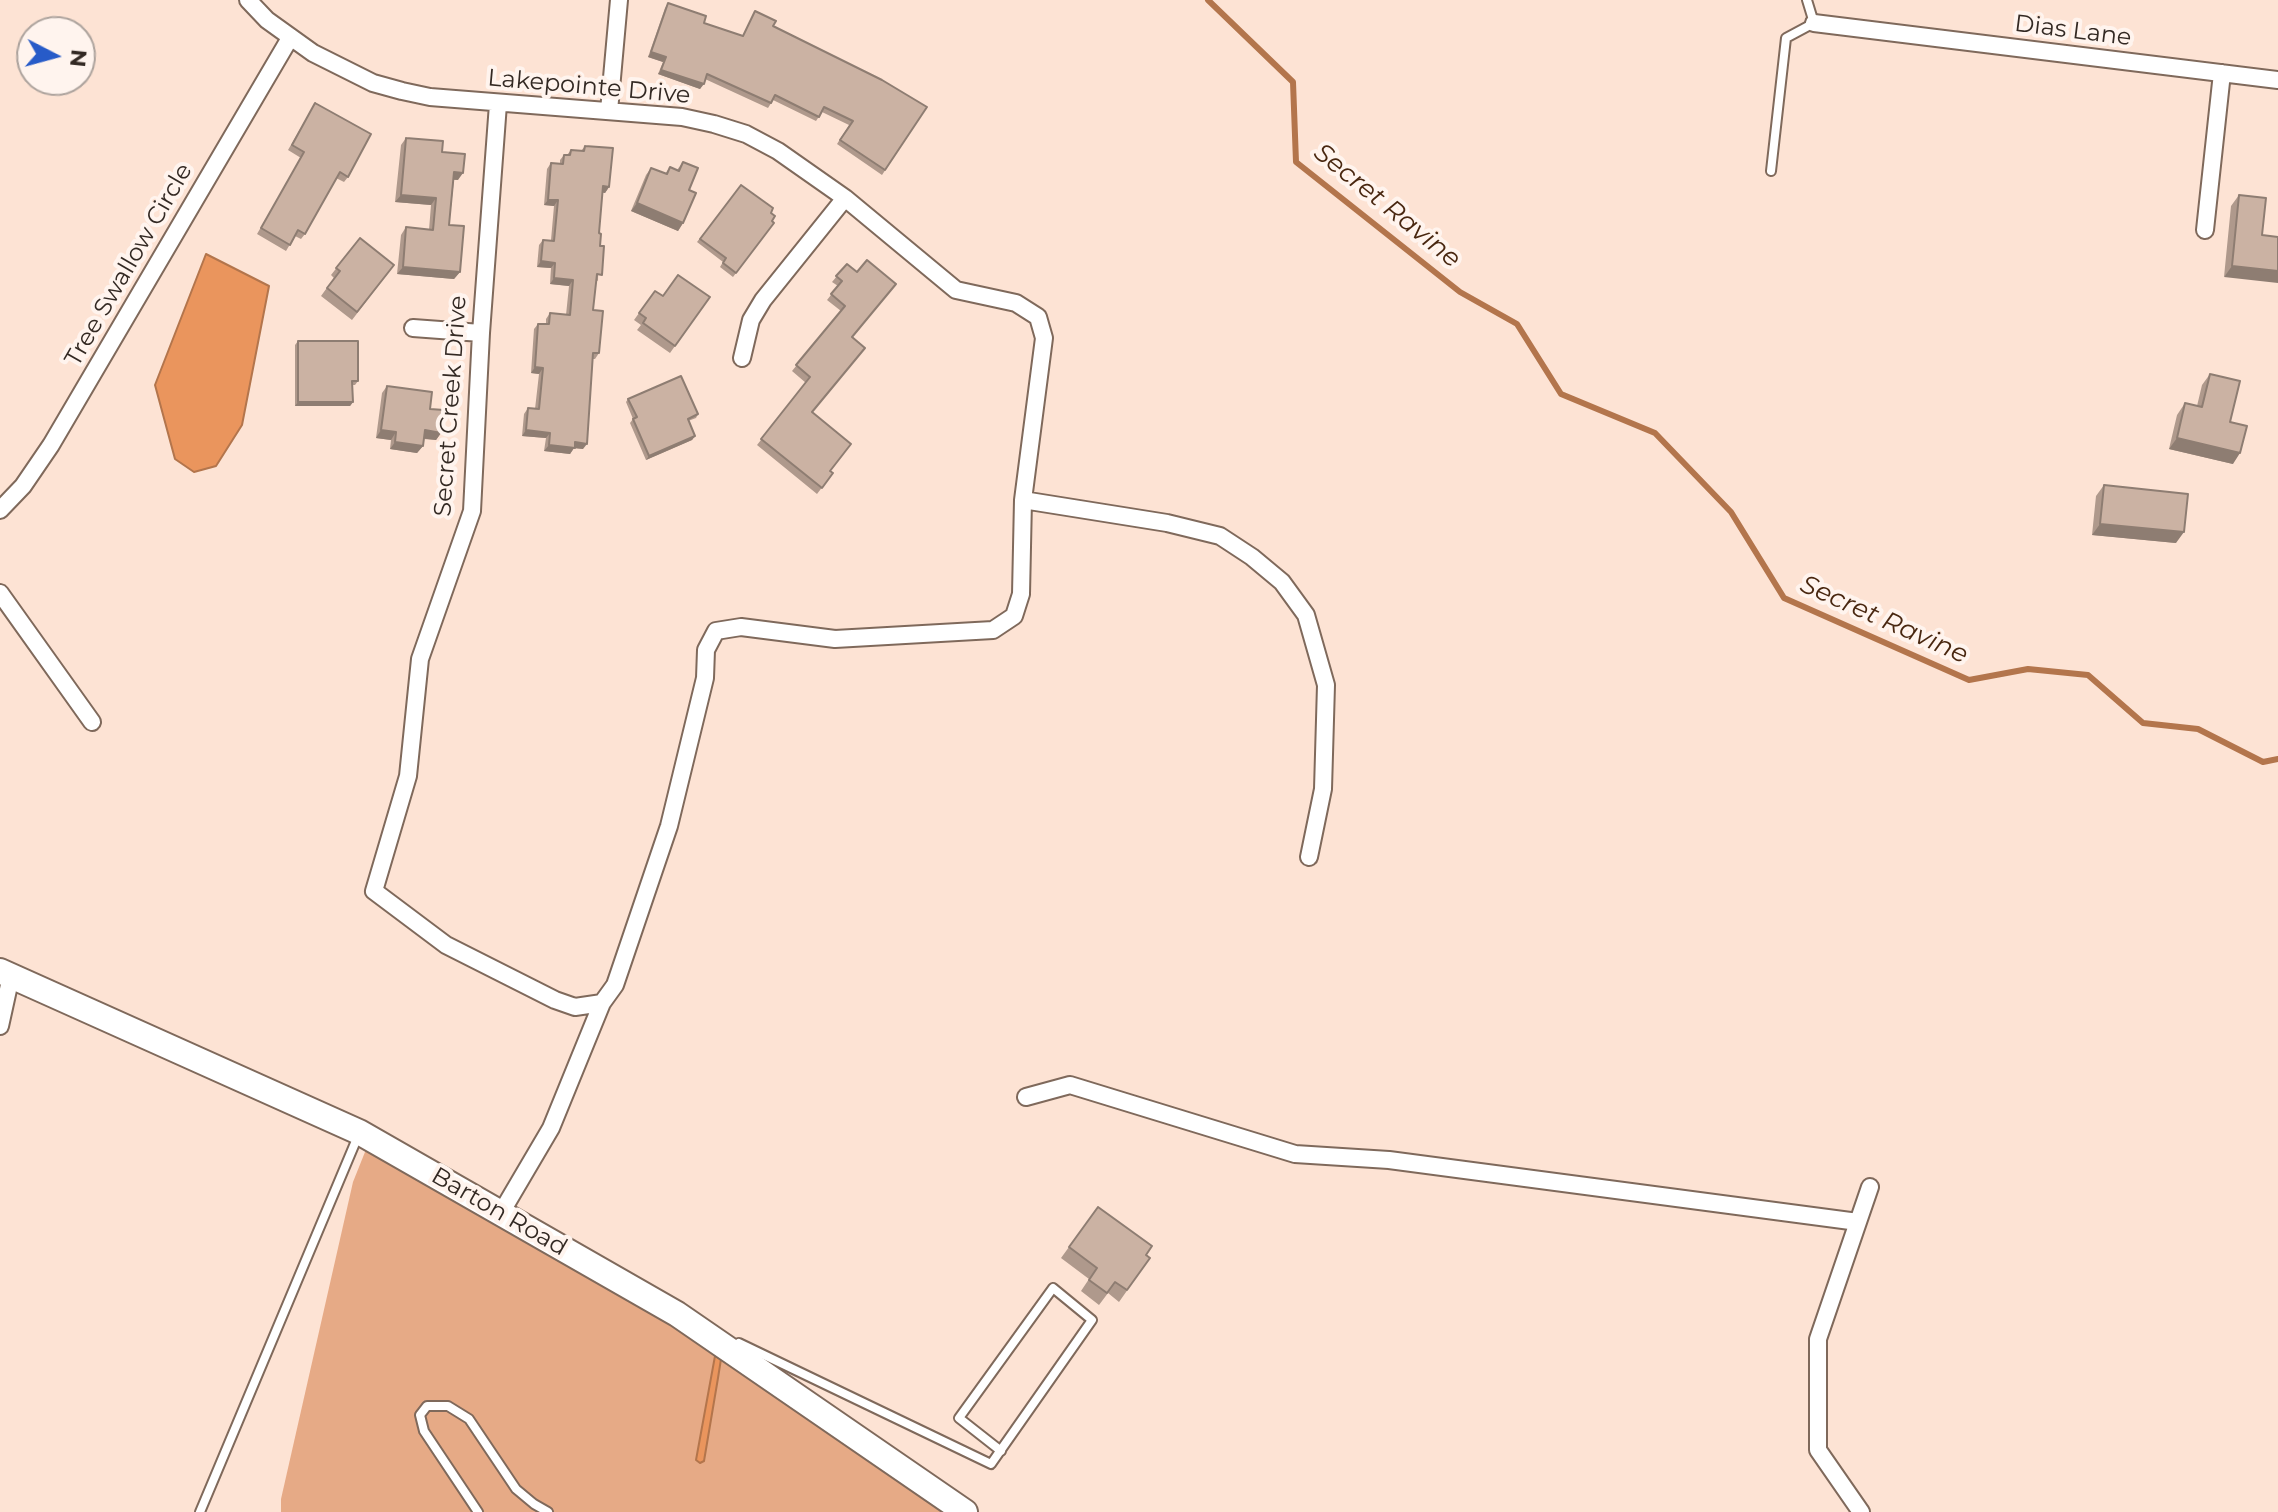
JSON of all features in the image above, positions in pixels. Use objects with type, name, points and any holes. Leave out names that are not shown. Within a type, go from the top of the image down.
[{"type":"street","name":"Lakepointe Drive","points":[[248,0],[290,38],[373,83],[430,97],[682,117],[746,134],[778,151],[845,198],[956,290],[1016,303],[1038,317],[1044,338],[1023,500]]},
{"type":"street","points":[[609,111],[619,0]]},
{"type":"street","name":"Dias Lane","points":[[1814,23],[2278,80]]},
{"type":"street","name":"Tree Swallow Circle","points":[[0,510],[23,486],[51,445],[290,38]]},
{"type":"street","points":[[2205,230],[2222,73]]},
{"type":"street","name":"Secret Creek Drive","points":[[498,104],[472,511],[420,659],[408,776],[374,891],[446,945],[555,1000],[575,1007],[602,1003]]},
{"type":"street","points":[[742,358],[751,320],[763,300],[845,198]]},
{"type":"street","points":[[413,328],[481,333]]},
{"type":"street","points":[[501,1213],[551,1128],[602,1003],[615,985],[669,826],[705,678],[706,650],[716,631],[741,627],[835,639],[993,630],[1014,616],[1021,594],[1023,500],[1167,523],[1220,536],[1282,582],[1306,615],[1326,685],[1323,789],[1309,857]]},
{"type":"street","points":[[0,593],[92,722]]},
{"type":"street","points":[[0,1026],[6,974]]},
{"type":"street","name":"Barton Road","points":[[6,974],[359,1132],[677,1314],[965,1512]]},
{"type":"street","points":[[1026,1097],[1070,1085],[1295,1154],[1389,1160],[1858,1222]]},
{"type":"street","points":[[1861,1512],[1818,1450],[1818,1339],[1870,1187]]},
{"type":"lane","points":[[1771,171],[1786,38],[1814,23],[1807,0]]},
{"type":"lane","points":[[200,1512],[359,1132]]},
{"type":"lane","points":[[677,1314],[991,1464],[1001,1451],[1092,1320],[1053,1288],[959,1418],[1001,1451]]},
{"type":"lane","points":[[478,1512],[424,1431],[420,1415],[427,1406],[448,1406],[469,1419],[516,1489],[548,1512]]},
{"type":"shaded area","points":[[206,254],[269,286],[242,425],[216,466],[194,472],[175,459],[155,385]]},
{"type":"shaded area","points":[[367,1147],[671,1318],[957,1512],[281,1512],[281,1499],[353,1182]]},
{"type":"shaded area","points":[[715,1356],[721,1359],[704,1461],[700,1463],[696,1460]]},
{"type":"building","points":[[668,3],[706,16],[704,23],[743,36],[755,11],[776,21],[773,26],[882,80],[927,107],[885,170],[840,140],[853,121],[824,107],[819,117],[775,95],[771,103],[707,74],[704,84],[661,70],[666,57],[651,52]]},
{"type":"building","points":[[315,103],[371,134],[348,177],[340,172],[305,234],[298,230],[290,245],[261,228],[304,152],[292,145]]},
{"type":"building","points":[[406,138],[443,141],[442,152],[465,154],[463,173],[454,172],[449,225],[464,226],[460,272],[403,267],[406,227],[433,230],[436,198],[401,195]]},
{"type":"building","points":[[585,146],[613,148],[609,187],[603,186],[599,233],[600,246],[604,246],[602,275],[597,274],[593,310],[603,311],[599,353],[593,353],[587,444],[575,442],[575,448],[549,445],[550,433],[526,430],[528,408],[539,409],[543,368],[535,367],[538,324],[549,324],[550,313],[570,315],[573,280],[554,278],[555,263],[541,261],[543,240],[554,241],[558,200],[548,200],[551,163],[563,164],[564,155],[570,155],[571,150],[584,151]]},
{"type":"building","points":[[683,162],[698,168],[689,190],[696,193],[683,223],[637,203],[651,168],[667,174],[670,167],[679,171]]},
{"type":"building","points":[[741,185],[773,208],[771,213],[775,216],[774,223],[736,273],[723,263],[726,258],[700,239]]},
{"type":"building","points":[[2239,195],[2266,198],[2262,235],[2278,237],[2278,271],[2232,266]]},
{"type":"building","points":[[360,238],[394,265],[357,312],[327,288],[340,271],[336,268]]},
{"type":"building","points":[[867,260],[896,284],[852,337],[865,348],[812,412],[851,444],[830,471],[833,473],[822,488],[761,439],[810,377],[796,365],[845,306],[831,294],[842,281],[836,276],[847,264],[857,272]]},
{"type":"building","points":[[678,275],[710,297],[675,346],[643,323],[646,318],[639,313],[655,291],[663,296]]},
{"type":"building","points":[[298,341],[358,341],[358,381],[352,381],[353,402],[298,402]]},
{"type":"building","points":[[2210,374],[2240,381],[2230,422],[2247,426],[2240,453],[2177,438],[2185,403],[2202,407]]},
{"type":"building","points":[[681,376],[698,414],[688,419],[695,436],[649,456],[628,399]]},
{"type":"building","points":[[387,386],[432,392],[430,409],[444,410],[441,433],[425,430],[423,446],[395,442],[396,432],[381,430]]},
{"type":"building","points":[[2104,485],[2188,494],[2184,532],[2100,524]]},
{"type":"building","points":[[1098,1207],[1152,1246],[1146,1255],[1150,1258],[1127,1290],[1115,1282],[1107,1293],[1089,1280],[1097,1268],[1069,1247]]},
{"type":"waterway","name":"Secret Ravine","points":[[1208,0],[1293,82],[1296,162],[1460,292],[1517,324],[1561,394],[1655,433],[1731,512],[1784,598],[1969,680],[2028,669],[2088,675],[2143,723],[2198,729],[2263,762],[2278,759]]}]
